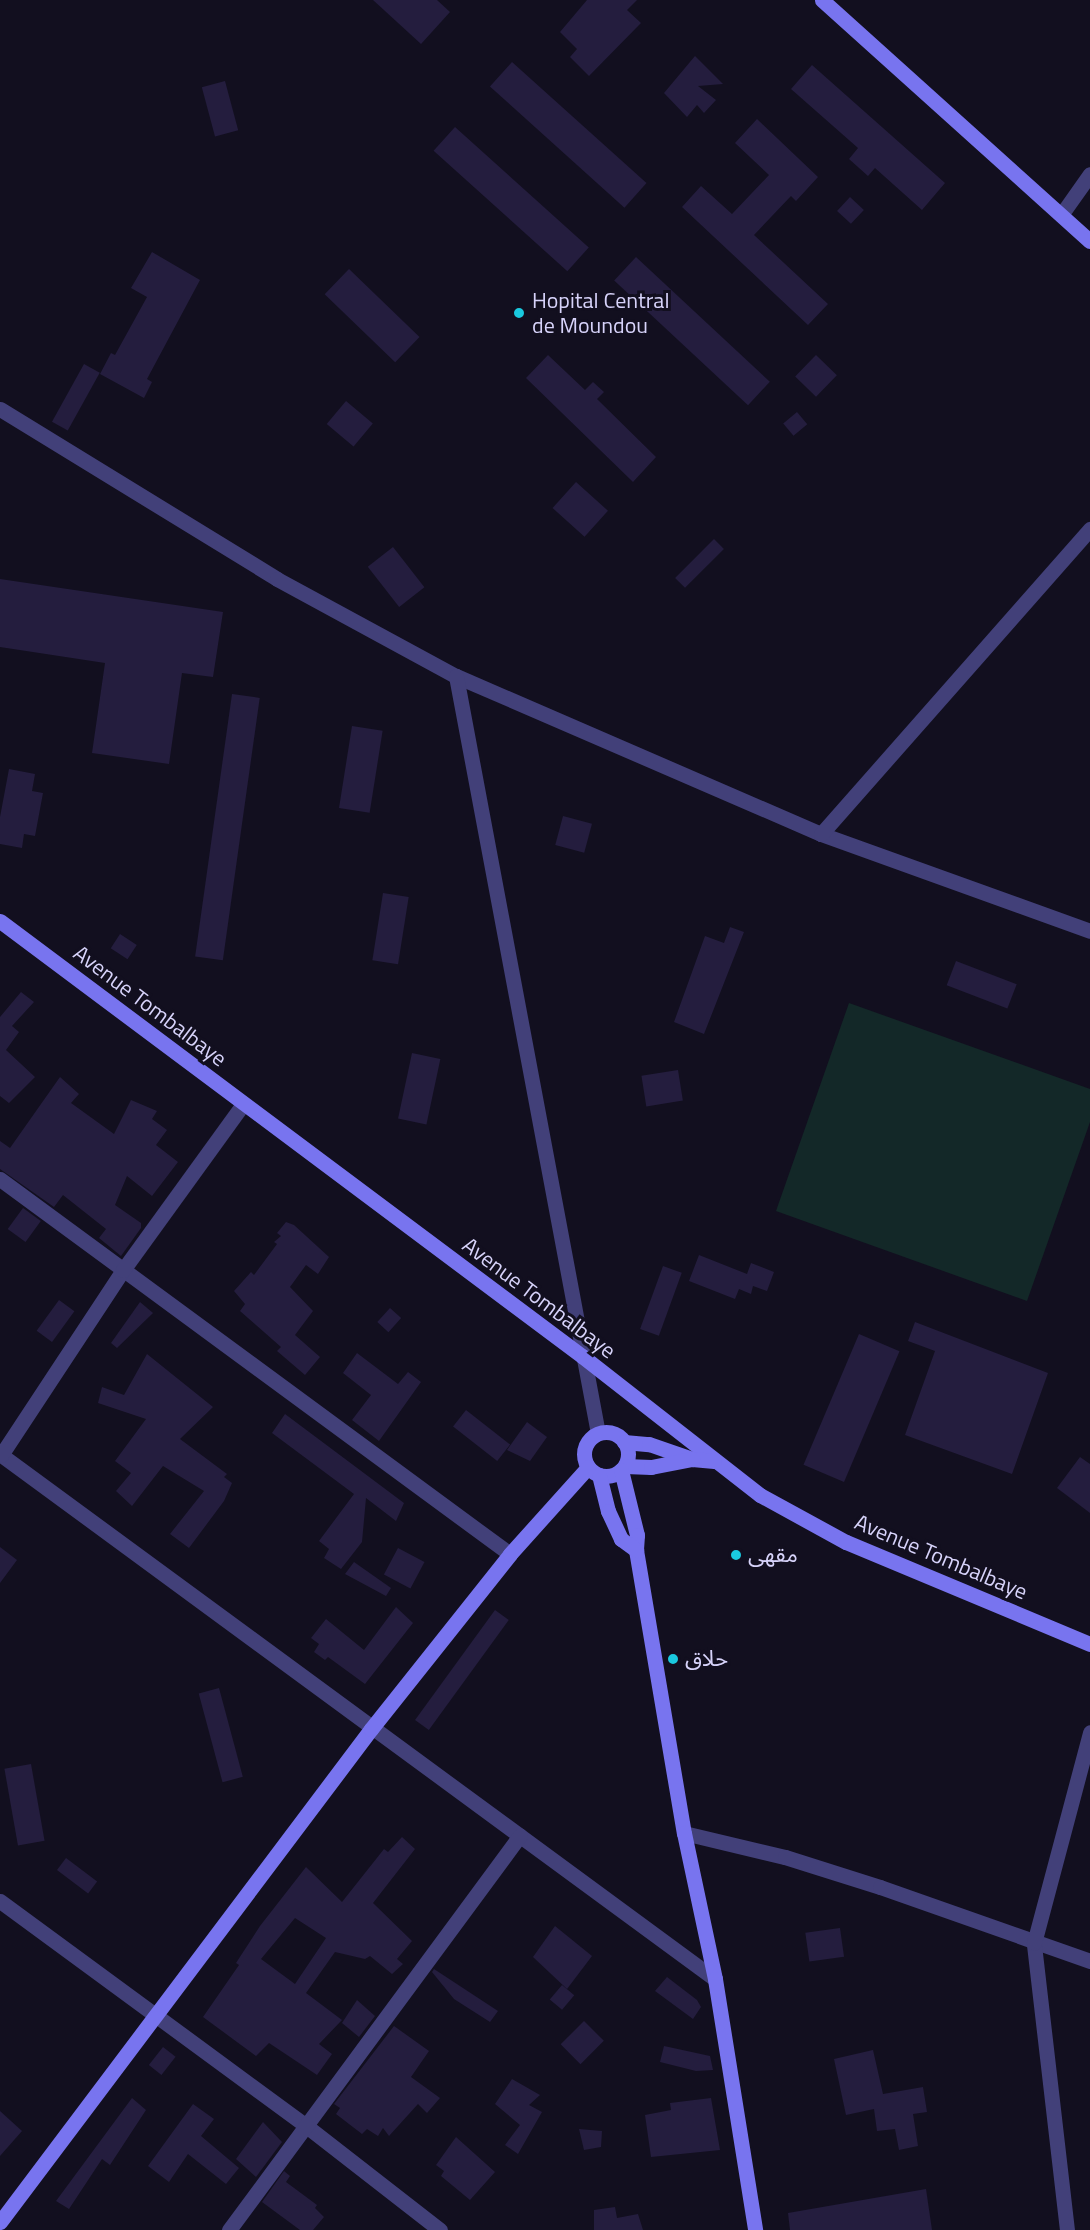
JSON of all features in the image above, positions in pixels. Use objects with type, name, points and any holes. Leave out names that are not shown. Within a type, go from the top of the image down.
[{"type":"street","points":[[822,0],[1090,241]]},
{"type":"street","points":[[1062,215],[1090,174]]},
{"type":"street","points":[[0,409],[277,579],[456,676],[821,834],[1090,932]]},
{"type":"street","points":[[821,834],[1090,530]]},
{"type":"street","points":[[456,676],[598,1433]]},
{"type":"street","name":"Avenue Tombalbaye","points":[[0,921],[582,1356],[760,1495],[846,1542],[1090,1644]]},
{"type":"street","points":[[243,1104],[123,1270],[1,1455],[371,1729],[716,1979]]},
{"type":"street","points":[[0,1179],[510,1554]]},
{"type":"street","points":[[636,1550],[621,1539],[585,1449],[598,1433],[611,1432],[624,1442],[649,1444],[692,1459],[714,1461]]},
{"type":"street","points":[[624,1442],[628,1454],[623,1468],[633,1514],[636,1550],[684,1833],[716,1979],[755,2230]]},
{"type":"street","points":[[594,1471],[611,1476],[623,1468],[651,1467],[692,1459]]},
{"type":"street","points":[[0,2222],[371,1729],[510,1554],[594,1471]]},
{"type":"street","points":[[1067,2230],[1034,1943],[1090,1732]]},
{"type":"street","points":[[684,1833],[785,1857],[880,1887],[1090,1961]]},
{"type":"street","points":[[229,2230],[520,1836]]},
{"type":"street","points":[[2,1906],[156,2015],[305,2125],[440,2230]]},
{"type":"green space","points":[[849,1003],[1090,1089],[1090,1122],[1027,1301],[776,1211]]},
{"type":"building","points":[[373,0],[437,0],[450,12],[421,44]]},
{"type":"building","points":[[587,0],[637,0],[627,10],[641,23],[589,76],[570,57],[577,49],[560,32]]},
{"type":"building","points":[[695,56],[723,84],[698,86],[716,100],[704,113],[697,105],[687,117],[664,93]]},
{"type":"building","points":[[512,62],[647,183],[624,208],[490,87]]},
{"type":"building","points":[[812,65],[945,183],[922,210],[875,168],[868,176],[849,159],[858,148],[791,89]]},
{"type":"building","points":[[225,81],[238,130],[215,136],[202,87]]},
{"type":"building","points":[[757,119],[818,177],[796,201],[791,196],[754,235],[828,304],[808,325],[682,207],[701,186],[732,214],[769,175],[735,143]]},
{"type":"building","points":[[455,127],[589,247],[567,271],[434,151]]},
{"type":"building","points":[[850,197],[864,210],[851,224],[837,211]]},
{"type":"building","points":[[152,252],[200,280],[147,379],[152,382],[144,398],[100,374],[111,353],[115,355],[147,297],[131,288]]},
{"type":"building","points":[[636,257],[770,382],[748,405],[614,280]]},
{"type":"building","points":[[349,269],[419,337],[395,362],[325,294]]},
{"type":"building","points":[[548,355],[585,390],[593,382],[604,392],[597,399],[656,457],[633,482],[526,378]]},
{"type":"building","points":[[816,355],[837,375],[816,397],[795,377]]},
{"type":"building","points":[[84,364],[100,373],[68,430],[52,422]]},
{"type":"building","points":[[346,401],[373,423],[354,446],[327,424]]},
{"type":"building","points":[[797,412],[807,424],[793,436],[783,424]]},
{"type":"building","points":[[576,482],[608,511],[585,537],[553,508]]},
{"type":"building","points":[[714,539],[724,549],[685,588],[675,578]]},
{"type":"building","points":[[393,547],[424,587],[399,607],[368,567]]},
{"type":"building","points":[[0,579],[223,612],[213,677],[182,673],[169,764],[92,753],[105,663],[0,647]]},
{"type":"building","points":[[232,694],[260,698],[223,960],[195,956]]},
{"type":"building","points":[[352,726],[383,731],[370,813],[339,808]]},
{"type":"building","points":[[9,769],[35,774],[32,791],[43,793],[35,836],[24,834],[22,848],[0,844],[0,817]]},
{"type":"building","points":[[563,816],[592,824],[584,853],[555,845]]},
{"type":"building","points":[[383,893],[409,897],[398,964],[372,960]]},
{"type":"building","points":[[730,927],[744,932],[704,1034],[674,1022],[705,936],[724,943]]},
{"type":"building","points":[[120,934],[137,945],[128,959],[111,948]]},
{"type":"building","points":[[956,961],[1017,984],[1007,1009],[947,985]]},
{"type":"building","points":[[21,992],[34,1002],[12,1026],[19,1032],[6,1050],[35,1077],[9,1103],[0,1096],[0,1017]]},
{"type":"building","points":[[412,1053],[440,1059],[426,1125],[398,1119]]},
{"type":"building","points":[[678,1070],[683,1101],[646,1106],[641,1076]]},
{"type":"building","points":[[60,1077],[79,1094],[71,1103],[114,1134],[131,1100],[157,1111],[152,1119],[167,1130],[156,1145],[178,1162],[152,1196],[127,1176],[115,1205],[141,1223],[141,1228],[121,1256],[99,1238],[106,1229],[63,1195],[54,1207],[0,1169],[0,1141],[10,1148]]},
{"type":"building","points":[[23,1208],[41,1221],[26,1242],[8,1229]]},
{"type":"building","points":[[286,1222],[294,1225],[329,1257],[318,1274],[306,1265],[290,1287],[313,1311],[295,1335],[320,1357],[305,1375],[277,1351],[281,1347],[240,1311],[245,1304],[234,1291],[251,1272],[254,1275],[277,1244],[274,1242],[281,1236],[277,1233]]},
{"type":"building","points":[[699,1255],[747,1274],[751,1263],[774,1272],[767,1291],[753,1286],[751,1294],[739,1289],[735,1299],[689,1281]]},
{"type":"building","points":[[663,1266],[682,1273],[659,1336],[640,1329]]},
{"type":"building","points":[[59,1300],[74,1311],[52,1342],[37,1331]]},
{"type":"building","points":[[140,1302],[153,1313],[117,1348],[111,1343]]},
{"type":"building","points":[[390,1308],[401,1318],[388,1332],[377,1322]]},
{"type":"building","points":[[915,1322],[1048,1373],[1012,1474],[905,1435],[935,1351],[908,1341]]},
{"type":"building","points":[[859,1334],[900,1351],[844,1482],[804,1465]]},
{"type":"building","points":[[357,1353],[398,1384],[408,1372],[421,1382],[379,1441],[352,1420],[371,1395],[343,1373]]},
{"type":"building","points":[[147,1354],[213,1407],[180,1439],[227,1474],[224,1477],[232,1483],[224,1501],[189,1548],[170,1534],[204,1491],[163,1466],[132,1506],[116,1491],[131,1473],[115,1461],[146,1419],[98,1403],[102,1387],[124,1395]]},
{"type":"building","points":[[466,1410],[510,1444],[497,1461],[453,1427]]},
{"type":"building","points":[[285,1414],[404,1503],[396,1521],[366,1498],[362,1542],[341,1569],[324,1558],[329,1549],[319,1541],[354,1494],[272,1433]]},
{"type":"building","points":[[527,1422],[547,1437],[530,1461],[507,1450]]},
{"type":"building","points":[[1080,1457],[1090,1464],[1090,1513],[1057,1488]]},
{"type":"building","points":[[0,1547],[17,1560],[0,1583]]},
{"type":"building","points":[[398,1548],[424,1562],[410,1589],[384,1574]]},
{"type":"building","points":[[354,1562],[391,1588],[386,1596],[345,1574]]},
{"type":"building","points":[[396,1607],[413,1623],[365,1684],[328,1657],[325,1660],[314,1652],[319,1644],[311,1638],[326,1619],[364,1650]]},
{"type":"building","points":[[495,1610],[509,1620],[429,1730],[415,1720]]},
{"type":"building","points":[[219,1688],[243,1777],[223,1782],[199,1693]]},
{"type":"building","points":[[31,1764],[45,1841],[18,1846],[4,1769]]},
{"type":"building","points":[[402,1837],[415,1849],[373,1903],[412,1941],[397,1959],[403,1964],[392,1974],[370,1956],[365,1959],[335,1952],[306,1993],[342,2020],[319,2044],[332,2054],[317,2075],[269,2043],[256,2056],[203,2017],[239,1965],[236,1963],[260,1926],[306,1867],[342,1902],[384,1849],[388,1852]],"holes":[[[295,1918],[326,1938],[295,1984],[261,1959]]]},
{"type":"building","points":[[66,1858],[97,1881],[88,1893],[57,1870]]},
{"type":"building","points":[[555,1926],[592,1956],[567,1989],[533,1957]]},
{"type":"building","points":[[840,1928],[844,1957],[809,1962],[805,1933]]},
{"type":"building","points":[[434,1969],[498,2011],[490,2022],[454,1999],[432,1972]]},
{"type":"building","points":[[667,1977],[697,2000],[701,2007],[693,2019],[655,1991]]},
{"type":"building","points":[[562,1985],[574,1995],[562,2010],[550,2000]]},
{"type":"building","points":[[357,2000],[375,2016],[359,2037],[342,2023]]},
{"type":"building","points":[[584,2021],[604,2041],[580,2064],[561,2044]]},
{"type":"building","points":[[394,2026],[429,2051],[411,2077],[440,2098],[427,2113],[418,2104],[389,2136],[383,2128],[378,2136],[367,2129],[362,2134],[336,2114],[340,2108],[334,2104]]},
{"type":"building","points":[[664,2046],[710,2056],[713,2070],[696,2071],[660,2062]]},
{"type":"building","points":[[163,2047],[176,2057],[161,2075],[149,2065]]},
{"type":"building","points":[[873,2050],[883,2094],[923,2087],[927,2112],[913,2114],[918,2146],[899,2150],[895,2129],[877,2131],[874,2109],[846,2115],[834,2059]]},
{"type":"building","points":[[512,2079],[540,2095],[529,2105],[542,2112],[518,2154],[505,2145],[520,2125],[495,2104]]},
{"type":"building","points":[[132,2098],[146,2110],[110,2165],[102,2159],[69,2209],[56,2201]]},
{"type":"building","points":[[711,2098],[720,2150],[651,2157],[645,2115],[671,2110],[670,2103]]},
{"type":"building","points":[[193,2104],[214,2119],[201,2136],[239,2168],[226,2184],[188,2154],[169,2182],[148,2166]]},
{"type":"building","points":[[0,2111],[22,2131],[0,2156]]},
{"type":"building","points":[[263,2122],[282,2142],[256,2177],[236,2159]]},
{"type":"building","points":[[579,2129],[602,2131],[601,2147],[584,2150]]},
{"type":"building","points":[[456,2137],[495,2172],[470,2200],[441,2176],[444,2171],[436,2165]]},
{"type":"building","points":[[284,2171],[290,2176],[286,2182],[317,2205],[315,2208],[324,2217],[313,2230],[300,2230],[262,2202]]},
{"type":"building","points":[[926,2189],[932,2230],[790,2230],[788,2213]]},
{"type":"building","points":[[615,2207],[617,2218],[638,2214],[643,2230],[594,2230],[594,2210]]},
{"type":"place","name":"Hopital Central de Moundou","points":[[519,313]]},
{"type":"place","name":"مقهى","points":[[736,1555]]},
{"type":"place","name":"حلاق","points":[[673,1659]]}]
